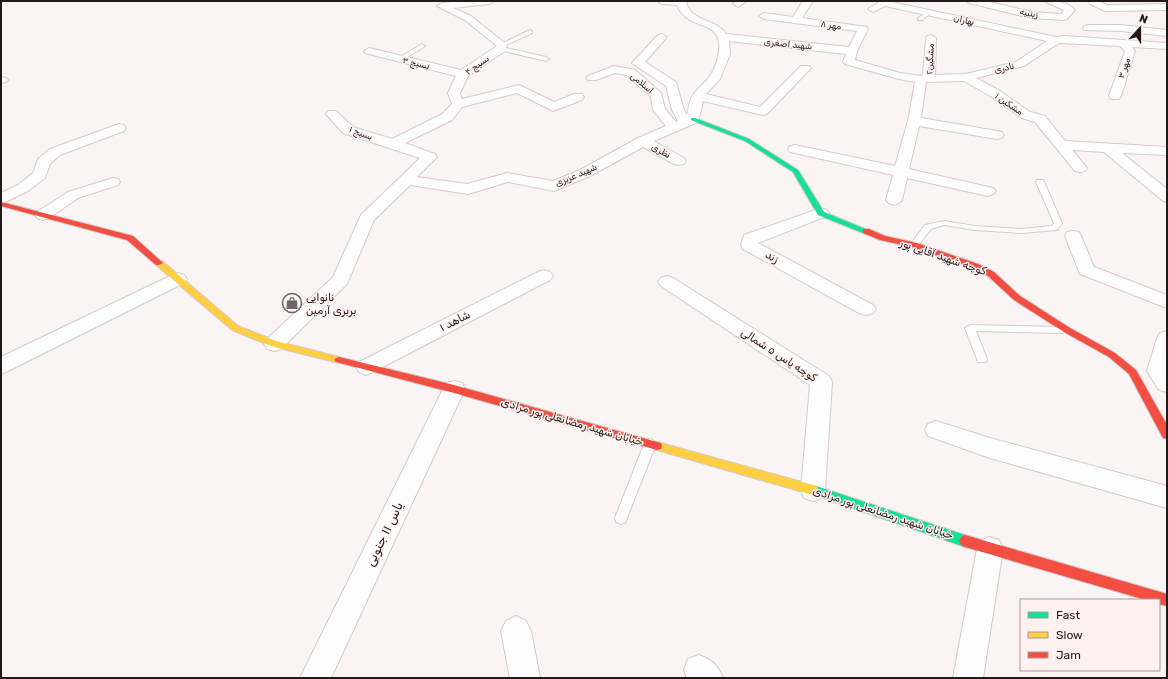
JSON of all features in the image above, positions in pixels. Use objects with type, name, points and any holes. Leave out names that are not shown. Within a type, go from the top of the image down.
[{"type":"street","points":[[437,3],[489,1]]},
{"type":"street","points":[[662,1],[682,2],[684,11],[692,18],[718,30],[723,38],[725,54],[714,79],[698,96],[684,122]]},
{"type":"street","points":[[764,16],[796,20],[808,1]]},
{"type":"street","name":"زینبیه","points":[[972,1],[1030,15],[1064,16],[1070,10],[1049,1]]},
{"type":"street","points":[[1093,2],[1105,8],[1167,8]]},
{"type":"street","points":[[437,3],[468,18],[501,47]]},
{"type":"street","name":"بهاران","points":[[873,9],[884,3],[1056,40]]},
{"type":"street","name":"زینبیه","points":[[1064,16],[1065,20],[1074,26],[1104,42]]},
{"type":"street","name":"مهر ۸","points":[[796,20],[863,29],[852,51]]},
{"type":"street","points":[[1088,28],[1121,28],[1167,33]]},
{"type":"street","points":[[662,36],[638,63],[672,84],[678,110],[684,122],[747,140],[796,170],[821,213]]},
{"type":"street","name":"شهید اصغری","points":[[723,38],[852,51]]},
{"type":"street","name":"مشگین۲","points":[[894,200],[925,79],[931,38]]},
{"type":"street","points":[[1056,40],[1065,39],[1167,46]]},
{"type":"street","name":"نادری","points":[[852,51],[848,62],[899,76],[925,79],[966,78],[1020,64],[1056,40]]},
{"type":"street","name":"مهر ۳","points":[[1115,96],[1130,51],[1123,43]]},
{"type":"street","name":"بسیج ۴","points":[[458,104],[454,93],[463,74],[501,47]]},
{"type":"street","name":"بسیج ۳","points":[[369,51],[463,74]]},
{"type":"street","points":[[698,96],[763,111],[805,68]]},
{"type":"street","name":"اسلامی","points":[[592,78],[614,69],[631,72],[657,96],[659,110],[684,122]]},
{"type":"street","name":"مشکین ۱","points":[[966,78],[996,94],[1026,115],[1040,119],[1080,168]]},
{"type":"street","points":[[393,144],[447,117],[458,104],[519,89],[553,107],[578,97]]},
{"type":"street","name":"بسیج ۱","points":[[332,114],[348,130],[393,144]]},
{"type":"street","points":[[914,121],[997,135]]},
{"type":"street","name":"شهید عزیزی","points":[[404,180],[468,189],[507,177],[554,186],[585,173],[643,141],[684,122]]},
{"type":"street","points":[[1,200],[23,188],[40,175],[43,162],[55,152],[119,128]]},
{"type":"street","name":"نظری","points":[[643,141],[679,161]]},
{"type":"street","points":[[274,344],[341,280],[366,218],[404,180],[430,157],[393,144]]},
{"type":"street","points":[[1061,145],[1167,151]]},
{"type":"street","points":[[1108,148],[1167,196]]},
{"type":"street","points":[[795,150],[988,191]]},
{"type":"street","points":[[43,215],[73,195],[114,182]]},
{"type":"street","name":"خیابان شهید رمضانعلی پور مرادی","points":[[1,204],[130,238],[235,328],[274,344],[454,389],[813,490],[990,549],[1167,600]]},
{"type":"street","name":"کوچه شهید آقایی پور","points":[[821,213],[883,238],[914,245],[975,266],[991,274],[1017,298],[1067,330],[1112,355],[1133,372],[1167,435]]},
{"type":"street","name":"زند","points":[[821,213],[750,239],[749,245],[866,309]]},
{"type":"street","points":[[1073,236],[1086,270],[1167,302]]},
{"type":"street","name":"شاهد ۱","points":[[366,367],[544,276]]},
{"type":"street","points":[[1,366],[178,279]]},
{"type":"street","name":"کوچه یاس ۵ شمالی","points":[[667,282],[821,382],[813,490]]},
{"type":"street","points":[[1167,338],[1158,370],[1167,384]]},
{"type":"street","name":"یاس ۱۱ جنوبی","points":[[315,678],[454,389]]},
{"type":"street","points":[[936,430],[990,448],[1167,497]]},
{"type":"street","points":[[968,678],[990,549]]},
{"type":"street","points":[[516,630],[525,678]]},
{"type":"lane","points":[[920,19],[929,13]]},
{"type":"lane","points":[[501,47],[530,32]]},
{"type":"lane","points":[[400,59],[422,46]]},
{"type":"lane","points":[[501,47],[546,59]]},
{"type":"lane","points":[[914,245],[928,227],[944,223],[975,228],[1020,231],[1054,228],[1058,223],[1040,182]]},
{"type":"lane","points":[[982,358],[970,328],[1067,330]]},
{"type":"lane","points":[[621,518],[650,444]]},
{"type":"traffic: fast","points":[[693,119],[747,140],[796,171],[821,213],[866,231]]},
{"type":"traffic: fast","points":[[813,490],[965,541]]},
{"type":"traffic: slow","points":[[159,263],[235,328],[274,344],[339,360]]},
{"type":"traffic: slow","points":[[657,446],[813,490]]},
{"type":"traffic: jam","points":[[1,204],[130,238],[159,263]]},
{"type":"traffic: jam","points":[[866,231],[883,238],[914,245],[975,266],[991,274],[1017,298],[1067,330],[1112,355],[1133,372],[1167,435]]},
{"type":"traffic: jam","points":[[339,360],[454,389],[657,446]]},
{"type":"traffic: jam","points":[[965,541],[1167,600]]},
{"type":"place","name":"نانوایی بربری آرمین","points":[[292,303]]}]
